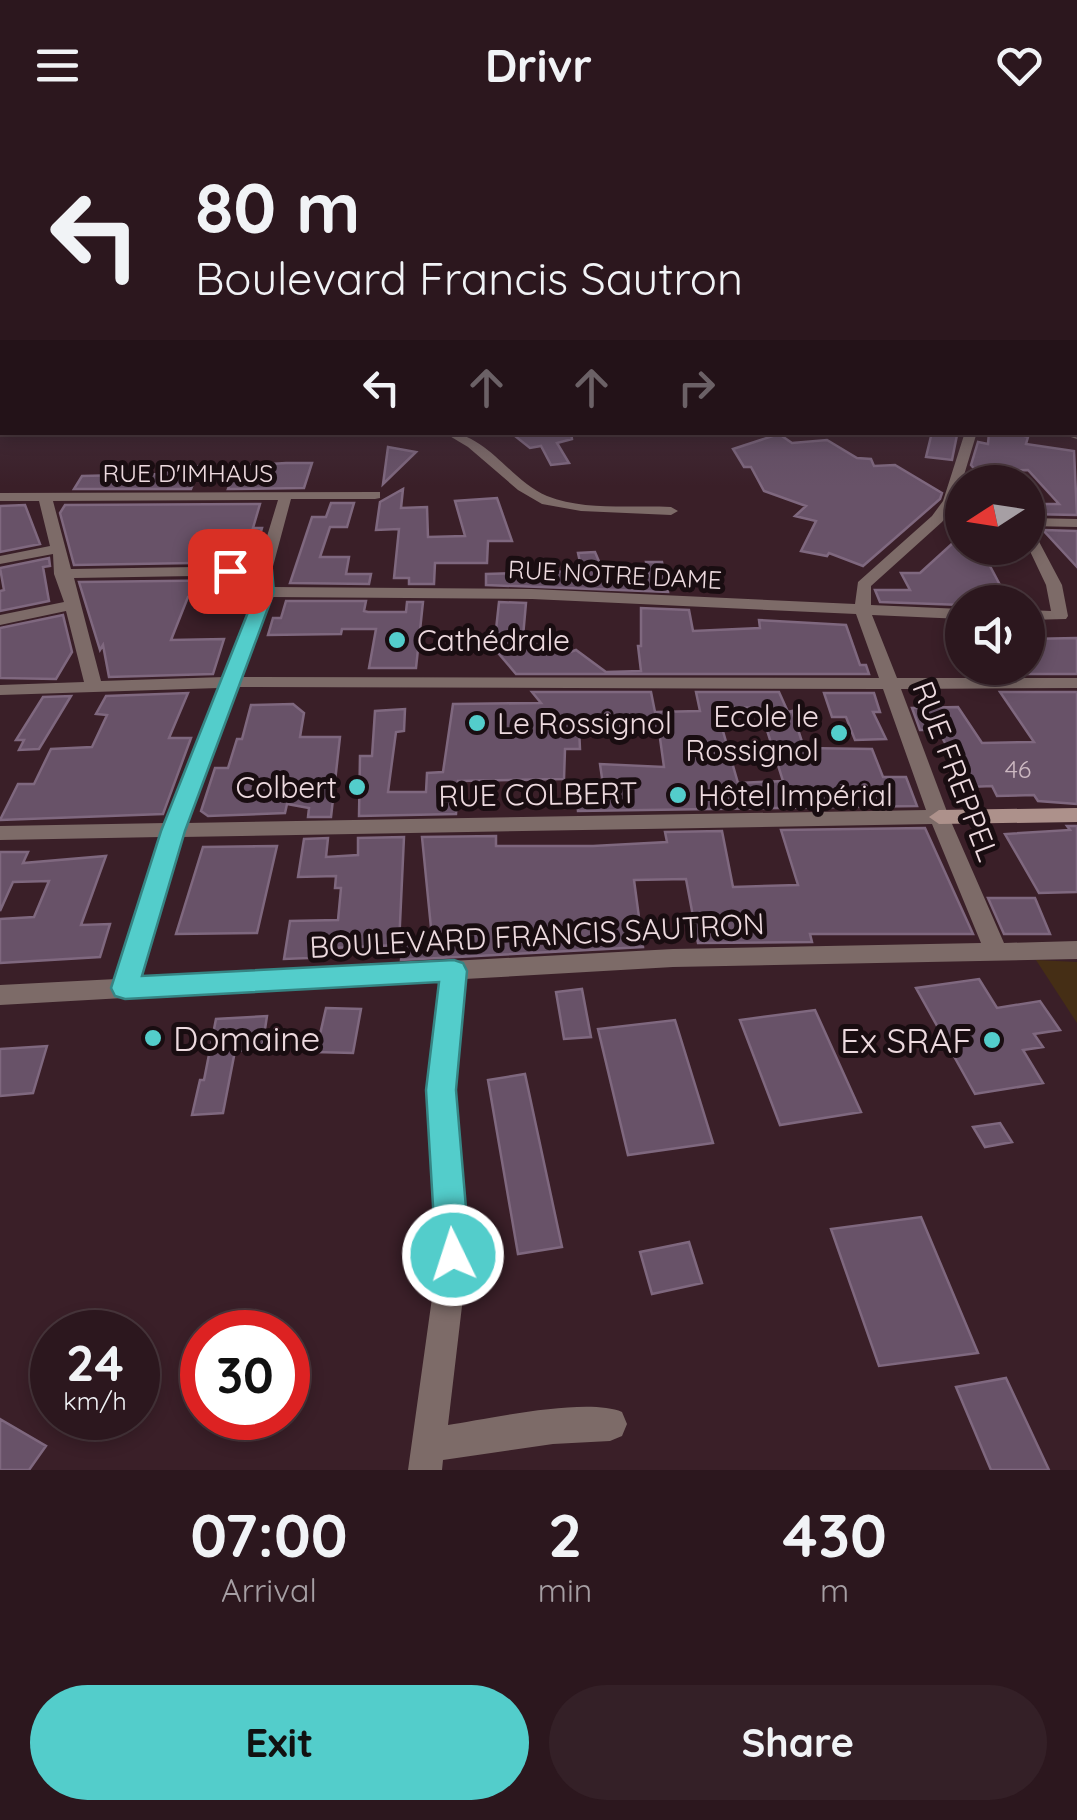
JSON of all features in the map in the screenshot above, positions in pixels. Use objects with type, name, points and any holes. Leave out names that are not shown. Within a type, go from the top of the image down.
[{"type":"main road","name":"RUE COLBERT","points":[[939,817],[1077,815]]},
{"type":"street","points":[[456,435],[474,442],[488,462],[549,502],[671,511]]},
{"type":"street","points":[[862,611],[863,585],[937,519],[950,502],[970,435]]},
{"type":"street","points":[[125,988],[173,831],[265,592],[264,570],[286,494]]},
{"type":"street","name":"RUE D'IMHAUS","points":[[0,497],[376,495]]},
{"type":"street","points":[[46,496],[62,574],[94,688]]},
{"type":"street","points":[[937,519],[945,519]]},
{"type":"street","points":[[1045,522],[1077,522]]},
{"type":"street","points":[[0,560],[57,549]]},
{"type":"street","points":[[1044,565],[1054,585],[1060,616],[1045,616]]},
{"type":"street","points":[[62,574],[264,570]]},
{"type":"street","name":"RUE NOTRE DAME","points":[[265,592],[532,594],[945,613]]},
{"type":"street","points":[[0,620],[71,605]]},
{"type":"street","name":"RUE FREPPEL","points":[[862,611],[939,817],[996,951]]},
{"type":"street","points":[[427,665],[435,685]]},
{"type":"street","points":[[0,690],[232,682],[1077,682]]},
{"type":"street","name":"RUE COLBERT","points":[[0,833],[939,817]]},
{"type":"street","name":"BOULEVARD FRANCIS SAUTRON","points":[[0,994],[673,958],[1077,950]]},
{"type":"street","points":[[454,971],[441,1090],[453,1255],[426,1458],[553,1427],[610,1424]]},
{"type":"shaded area","points":[[1036,960],[1077,962],[1077,1023]]},
{"type":"building","points":[[514,435],[571,435],[572,439],[557,443],[569,463],[551,465],[541,446],[530,448]]},
{"type":"building","points":[[776,435],[792,443],[827,440],[857,458],[871,459],[874,466],[895,465],[942,493],[940,499],[863,566],[829,553],[827,556],[801,551],[816,521],[795,516],[806,506],[764,491],[751,467],[744,467],[733,449]]},
{"type":"building","points":[[931,435],[957,435],[952,460],[926,457]]},
{"type":"building","points":[[989,435],[1021,435],[1028,437],[1026,444],[1074,451],[1077,515],[1045,514],[1045,504],[1059,504],[1045,489],[1045,465],[971,465],[978,442],[988,444]]},
{"type":"building","points":[[388,447],[416,452],[383,484]]},
{"type":"building","points":[[312,463],[304,488],[228,489],[237,466]]},
{"type":"building","points":[[200,466],[191,489],[74,489],[82,476],[165,474],[169,467]]},
{"type":"building","points":[[403,489],[401,508],[427,507],[428,537],[465,536],[455,501],[497,498],[512,541],[488,541],[487,563],[435,563],[434,584],[409,584],[409,578],[394,578],[399,529],[376,530],[380,502]]},
{"type":"building","points":[[331,503],[354,503],[347,527],[330,527],[320,557],[349,557],[346,574],[371,574],[369,584],[290,583],[312,517],[326,517]]},
{"type":"building","points":[[260,504],[253,528],[262,528],[252,562],[74,565],[60,513],[65,505]]},
{"type":"building","points":[[25,505],[40,544],[0,552],[0,506]]},
{"type":"building","points":[[1045,530],[1077,531],[1077,567],[1045,532]]},
{"type":"building","points":[[945,550],[945,565],[989,565],[1000,585],[945,585],[945,604],[880,602],[875,590],[910,590],[901,573],[920,573]]},
{"type":"building","points":[[595,552],[606,578],[649,576],[646,562],[662,562],[668,592],[486,585],[486,574],[582,571],[578,553]]},
{"type":"building","points":[[49,558],[50,566],[43,567],[49,601],[0,611],[0,591],[4,590],[0,568]]},
{"type":"building","points":[[250,580],[245,596],[188,597],[171,640],[224,639],[213,674],[109,677],[103,645],[100,650],[79,582]]},
{"type":"building","points":[[286,601],[366,601],[364,611],[368,612],[406,612],[407,602],[423,602],[416,668],[369,668],[376,629],[342,629],[341,634],[268,635],[273,618],[281,618]]},
{"type":"building","points":[[499,602],[526,603],[522,648],[557,640],[567,653],[576,650],[606,672],[641,671],[641,608],[689,610],[693,631],[760,628],[759,620],[846,625],[860,665],[866,665],[869,674],[516,674],[494,648]]},
{"type":"building","points":[[63,615],[72,652],[56,679],[0,678],[0,628]]},
{"type":"building","points":[[1077,638],[1077,674],[1045,674],[1045,639]]},
{"type":"building","points":[[532,692],[651,692],[655,712],[700,711],[696,692],[779,692],[788,712],[792,711],[804,748],[872,749],[883,777],[906,777],[917,806],[578,811],[576,786],[603,785],[600,764],[664,767],[659,731],[621,732],[620,725],[579,727],[580,749],[565,749],[564,779],[458,781],[456,814],[359,816],[360,756],[372,756],[375,711],[405,709],[404,731],[396,732],[388,792],[426,792],[427,773],[443,772],[453,704],[541,703]],"holes":[[[716,707],[760,708],[783,781],[738,783]]]},
{"type":"building","points":[[1000,692],[1077,692],[1077,804],[1038,801],[1034,795],[997,796],[992,786],[969,787],[938,730],[920,730],[912,708],[958,707],[982,743],[1034,742]]},
{"type":"building","points":[[188,693],[169,738],[191,738],[163,814],[0,820],[18,784],[34,784],[51,749],[92,747],[107,715],[96,714],[106,696]]},
{"type":"building","points":[[824,693],[874,693],[880,712],[873,712],[886,739],[855,740],[846,717],[832,717]]},
{"type":"building","points":[[71,696],[39,749],[19,750],[24,740],[16,740],[43,697]]},
{"type":"building","points":[[293,704],[304,713],[300,737],[340,737],[331,817],[308,817],[309,808],[287,804],[285,813],[208,816],[201,811],[215,768],[228,768],[237,739],[242,739],[251,705]]},
{"type":"building","points":[[1067,826],[1077,826],[1077,892],[1039,893],[1005,834],[1070,830]]},
{"type":"building","points":[[925,828],[973,934],[810,934],[812,942],[698,943],[686,879],[634,880],[643,947],[401,960],[403,938],[432,938],[422,837],[496,836],[496,846],[593,846],[667,842],[665,832],[722,831],[733,887],[798,885],[781,830]]},
{"type":"building","points":[[404,837],[399,945],[310,949],[309,958],[284,959],[290,921],[338,920],[341,888],[335,888],[336,876],[298,877],[304,839],[328,838],[326,857],[358,855],[358,838]]},
{"type":"building","points":[[277,846],[257,933],[176,934],[203,847]]},
{"type":"building","points":[[0,852],[28,852],[23,863],[106,856],[81,925],[110,924],[100,957],[0,963],[0,919],[34,917],[49,881],[13,882],[0,911]]},
{"type":"building","points":[[988,898],[1035,898],[1050,934],[1004,934]]},
{"type":"building","name":"Ex SRAF","points":[[979,979],[997,1008],[1040,1001],[1060,1030],[1034,1034],[1043,1047],[1023,1050],[1043,1083],[975,1094],[916,988]]},
{"type":"building","points":[[582,989],[591,1037],[564,1039],[556,992]]},
{"type":"building","points":[[326,1008],[361,1009],[353,1053],[316,1052]]},
{"type":"building","points":[[815,1010],[861,1112],[780,1125],[740,1020]]},
{"type":"building","points":[[267,1016],[262,1049],[235,1051],[223,1113],[192,1115],[200,1080],[204,1080],[216,1019]]},
{"type":"building","points":[[675,1020],[713,1143],[628,1155],[598,1029]]},
{"type":"building","points":[[47,1046],[33,1093],[0,1096],[0,1049]]},
{"type":"building","points":[[525,1074],[562,1247],[518,1254],[488,1080]]},
{"type":"building","points":[[1000,1123],[1012,1142],[985,1147],[973,1127]]},
{"type":"building","points":[[921,1217],[978,1353],[879,1366],[831,1229]]},
{"type":"building","points":[[689,1242],[702,1283],[652,1294],[640,1252]]},
{"type":"building","points":[[1006,1378],[1049,1470],[991,1470],[956,1387]]},
{"type":"building","points":[[0,1419],[46,1446],[29,1470],[0,1470]]},
{"type":"place","name":"Cathédrale","points":[[397,640]]},
{"type":"place","name":"Le Rossignol","points":[[477,723]]},
{"type":"place","name":"Ecole le Rossignol","points":[[839,733]]},
{"type":"place","name":"Colbert","points":[[357,787]]},
{"type":"place","name":"Hôtel Impérial","points":[[678,795]]},
{"type":"place","name":"Domaine","points":[[153,1038]]},
{"type":"place","name":"Ex SRAF","points":[[992,1040]]},
{"type":"route","points":[[230,571],[264,570],[265,592],[173,831],[125,988],[454,971],[441,1090],[453,1255]]}]
